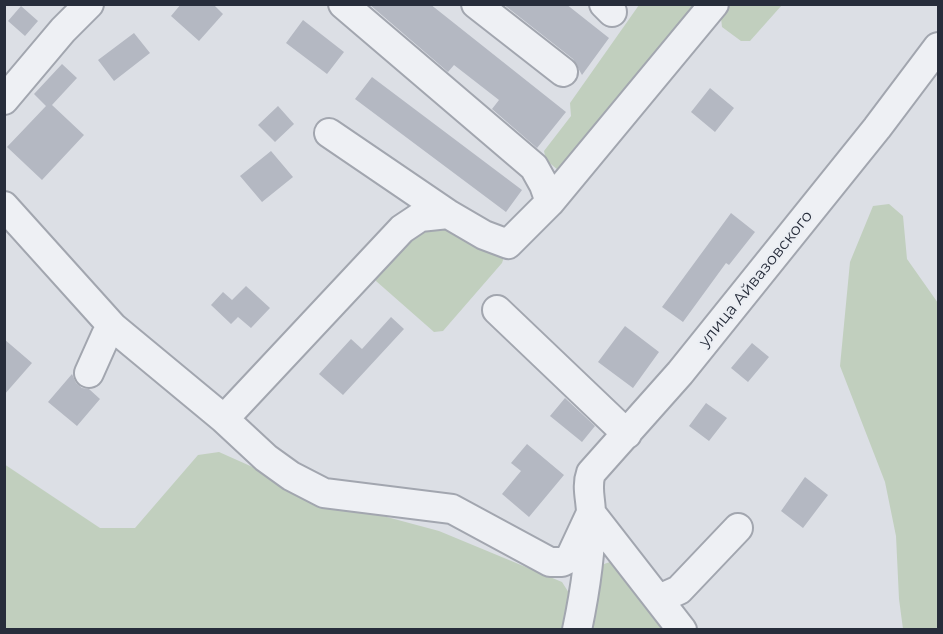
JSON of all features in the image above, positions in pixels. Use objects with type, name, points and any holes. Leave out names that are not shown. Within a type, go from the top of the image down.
[{"type":"street","points":[[4,100],[63,30],[89,4]]},
{"type":"street","points":[[343,4],[534,167],[550,202]]},
{"type":"street","points":[[476,4],[563,72]]},
{"type":"street","points":[[329,133],[448,214],[484,235],[508,244],[550,202],[714,4]]},
{"type":"street","name":"улица Айвазовского","points":[[577,630],[584,600],[591,513],[588,482],[591,473],[688,364],[939,47]]},
{"type":"street","points":[[4,206],[113,327],[224,419],[266,458],[291,476],[324,493],[453,509],[550,562],[562,562],[570,558],[591,513],[684,628]]},
{"type":"street","points":[[224,419],[402,229],[420,217],[448,214]]},
{"type":"street","points":[[497,310],[627,434]]},
{"type":"street","points":[[89,373],[106,335],[113,327]]},
{"type":"street","points":[[659,599],[679,590],[738,528]]},
{"type":"green space","points":[[639,5],[704,5],[558,170],[546,160],[544,151],[571,116],[570,103]]},
{"type":"green space","points":[[731,5],[782,5],[750,41],[741,41],[722,27],[721,18]]},
{"type":"green space","points":[[889,204],[903,216],[907,259],[938,303],[938,629],[903,629],[896,536],[885,482],[840,366],[850,262],[873,206]]},
{"type":"green space","points":[[449,224],[499,250],[504,257],[502,263],[443,331],[434,332],[376,281],[376,273],[414,230]]},
{"type":"green space","points":[[219,452],[331,502],[439,531],[562,582],[569,593],[563,629],[5,629],[4,464],[100,528],[135,528],[198,455]]},
{"type":"green space","points":[[610,562],[614,564],[666,630],[589,630],[601,565]]},
{"type":"building","points":[[181,4],[213,4],[223,14],[199,41],[171,16]]},
{"type":"building","points":[[369,4],[430,4],[566,112],[537,148],[492,109],[499,100],[454,65],[448,72]]},
{"type":"building","points":[[503,4],[566,4],[609,38],[582,75],[573,59]]},
{"type":"building","points":[[21,6],[38,21],[25,36],[8,21]]},
{"type":"building","points":[[303,20],[344,52],[327,74],[286,43]]},
{"type":"building","points":[[134,33],[150,53],[114,81],[98,60]]},
{"type":"building","points":[[62,64],[77,78],[52,105],[84,135],[42,180],[7,147],[46,106],[34,94]]},
{"type":"building","points":[[372,77],[522,190],[506,212],[355,99]]},
{"type":"building","points":[[710,88],[734,108],[715,132],[691,112]]},
{"type":"building","points":[[278,106],[294,124],[275,142],[258,125]]},
{"type":"building","points":[[271,151],[293,177],[262,202],[240,176]]},
{"type":"building","points":[[731,213],[755,232],[729,265],[726,263],[683,322],[662,307]]},
{"type":"building","points":[[246,286],[270,308],[251,328],[238,317],[231,324],[211,305],[223,292],[232,300]]},
{"type":"building","points":[[391,317],[404,329],[343,395],[319,374],[351,339],[362,349]]},
{"type":"building","points":[[625,326],[659,352],[633,388],[598,362]]},
{"type":"building","points":[[4,339],[32,363],[4,395]]},
{"type":"building","points":[[752,343],[769,357],[748,382],[731,368]]},
{"type":"building","points":[[72,374],[76,383],[82,388],[89,389],[100,399],[77,426],[48,402]]},
{"type":"building","points":[[565,398],[595,426],[582,442],[550,416]]},
{"type":"building","points":[[706,403],[727,418],[709,441],[689,426]]},
{"type":"building","points":[[527,444],[564,475],[529,517],[502,494],[521,471],[511,463]]},
{"type":"building","points":[[805,477],[828,495],[803,528],[781,511]]}]
